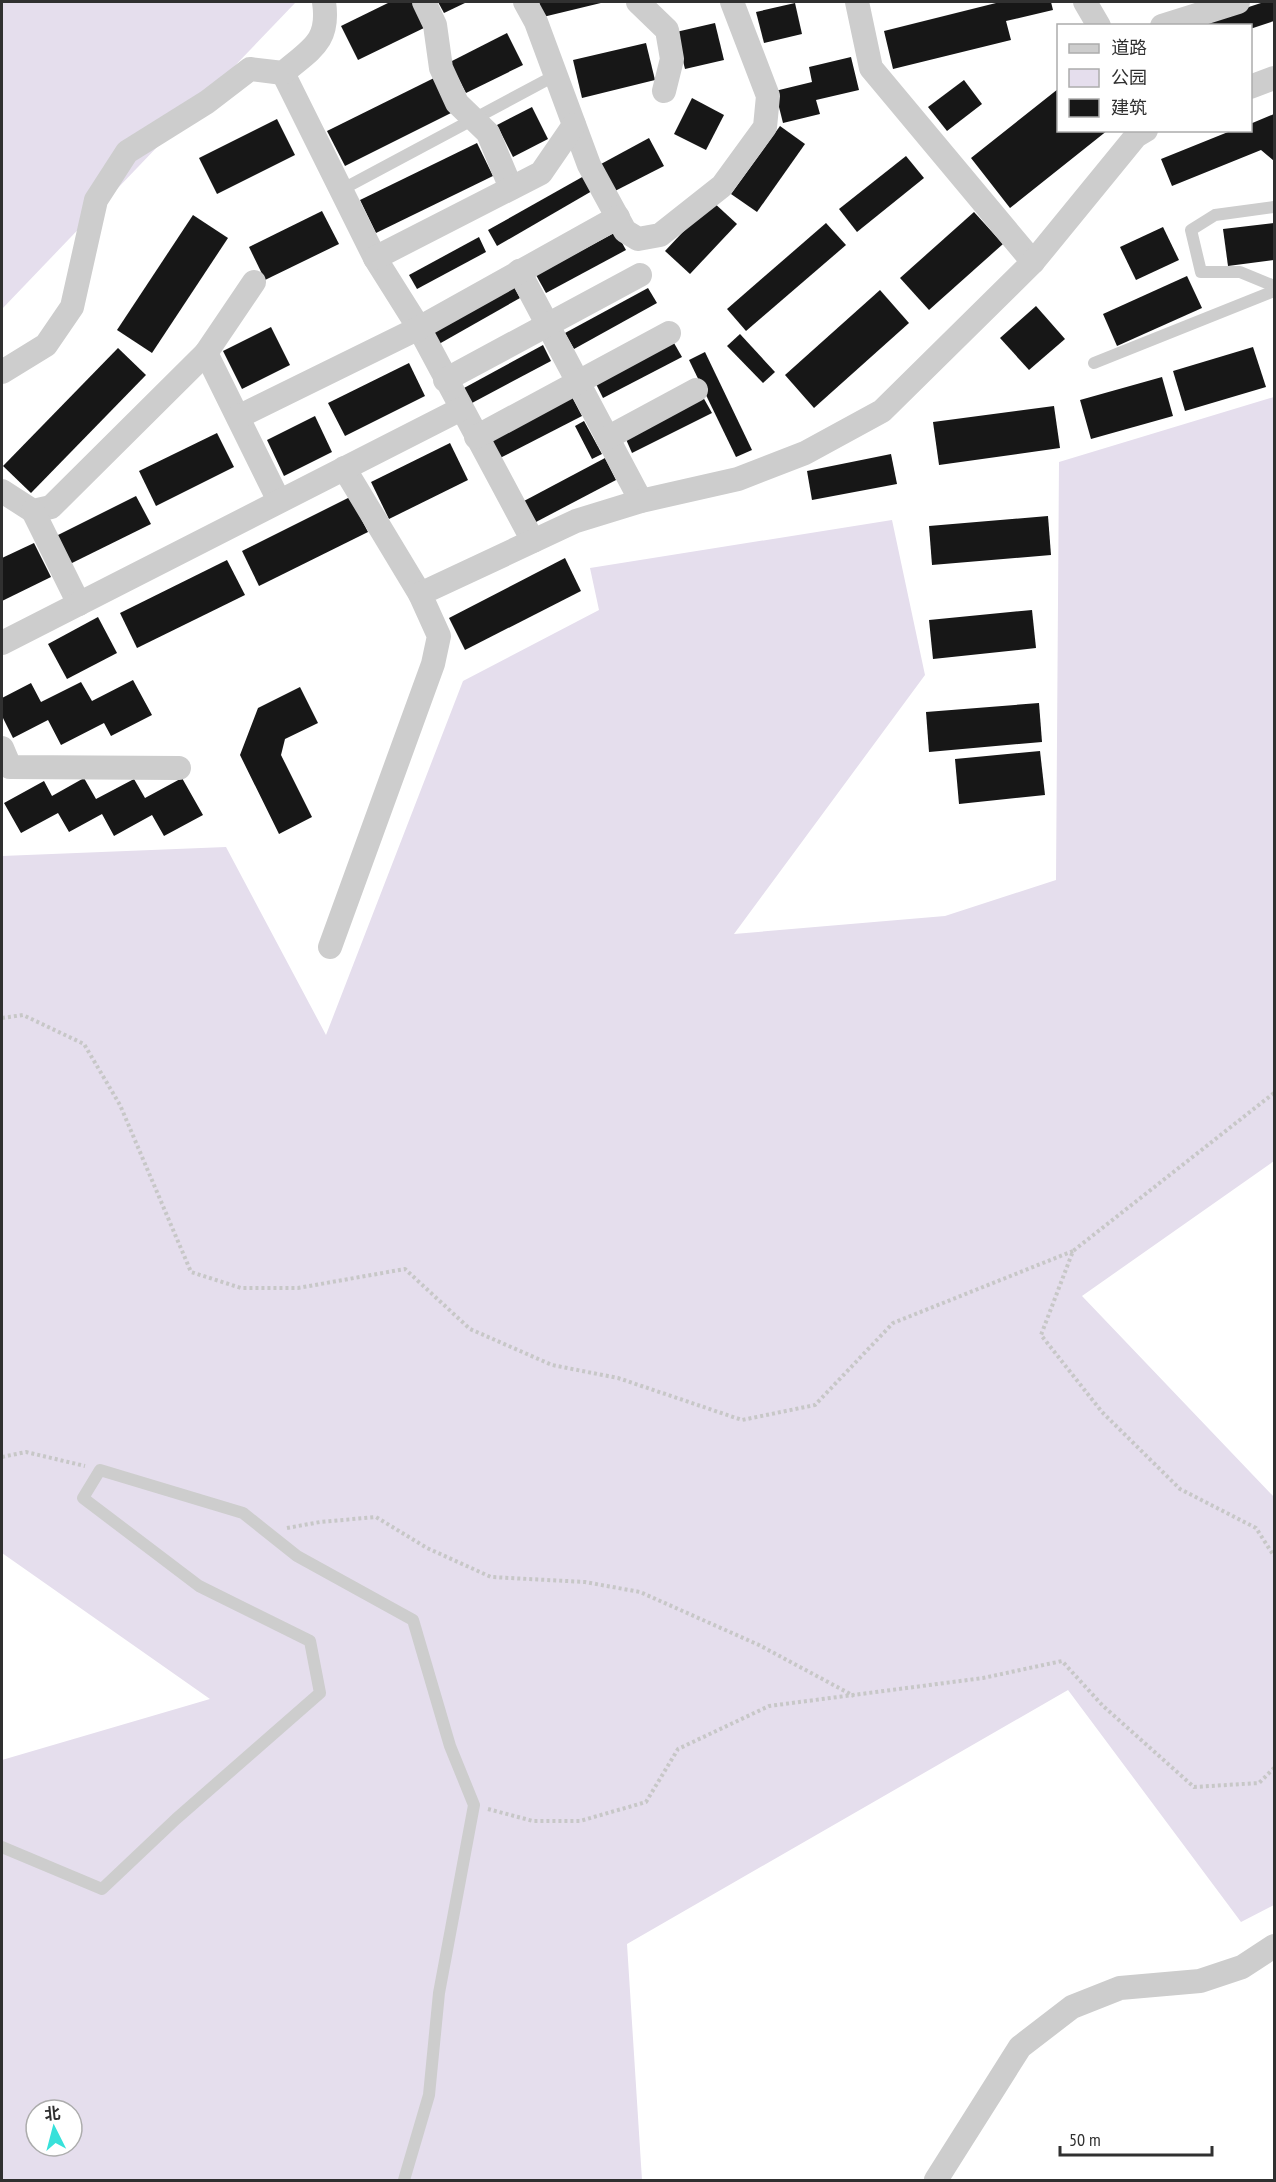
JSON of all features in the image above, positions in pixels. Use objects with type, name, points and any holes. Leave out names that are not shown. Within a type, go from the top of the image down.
[{"type":"street","points":[[2,372],[46,345],[72,307],[96,200],[127,152],[207,102],[250,69],[283,73],[317,44],[327,21],[324,2]]},
{"type":"street","points":[[424,2],[435,25],[441,69],[457,103],[488,133],[511,188]]},
{"type":"street","points":[[525,2],[536,22],[589,165],[625,231],[638,239],[660,235],[722,186],[765,127],[768,96],[732,2]]},
{"type":"street","points":[[638,2],[667,30],[672,59],[664,91]]},
{"type":"street","points":[[857,2],[871,68],[1033,262]]},
{"type":"street","points":[[1085,2],[1098,24]]},
{"type":"street","points":[[1168,24],[1238,2]]},
{"type":"street","points":[[283,73],[375,258],[419,328],[533,541]]},
{"type":"street","points":[[1252,87],[1275,78]]},
{"type":"street","points":[[375,258],[541,173],[574,125]]},
{"type":"street","points":[[420,594],[576,521],[641,501],[738,479],[806,453],[882,411],[1033,262],[1136,136],[1143,132]]},
{"type":"street","points":[[238,417],[419,328],[618,217]]},
{"type":"street","points":[[519,271],[641,501]]},
{"type":"street","points":[[445,380],[640,275]]},
{"type":"street","points":[[33,511],[51,507],[206,353],[254,282]]},
{"type":"street","points":[[476,437],[669,333]]},
{"type":"street","points":[[206,353],[279,501]]},
{"type":"street","points":[[607,438],[696,390]]},
{"type":"street","points":[[2,643],[461,409]]},
{"type":"street","points":[[330,947],[433,664],[439,636],[420,594],[344,468]]},
{"type":"street","points":[[2,490],[33,511],[79,604]]},
{"type":"street","points":[[2,748],[10,767],[179,768]]},
{"type":"street","points":[[936,2181],[1020,2047],[1072,2007],[1120,1988],[1200,1981],[1242,1967],[1275,1946]]},
{"type":"lane","points":[[341,190],[556,75]]},
{"type":"lane","points":[[1275,207],[1215,215],[1191,230],[1202,272],[1240,272],[1275,288]]},
{"type":"lane","points":[[1094,363],[1275,288]]},
{"type":"lane","points":[[2,1847],[102,1889],[176,1819],[320,1693],[310,1641],[199,1586],[83,1498],[100,1470],[243,1512],[297,1556],[412,1620],[450,1746],[474,1805],[439,1993],[429,2095],[404,2181]]},
{"type":"path","points":[[2,1018],[23,1015],[84,1044],[120,1105],[191,1272],[242,1288],[287,1288],[405,1269],[470,1329],[552,1365],[618,1378],[742,1420],[815,1405],[893,1323],[1072,1251],[1275,1093]]},
{"type":"path","points":[[1072,1251],[1041,1335],[1102,1412],[1180,1489],[1256,1528],[1275,1556]]},
{"type":"path","points":[[2,1457],[26,1452],[100,1470]]},
{"type":"path","points":[[268,1532],[320,1522],[376,1517],[426,1548],[490,1577],[585,1582],[640,1592],[759,1646],[854,1696]]},
{"type":"path","points":[[474,1805],[533,1821],[580,1821],[646,1802],[678,1749],[769,1706],[983,1678],[1062,1661],[1103,1706],[1194,1787],[1259,1783],[1275,1768]]},
{"type":"green space","points":[[2,2],[296,2],[2,309]]},
{"type":"green space","points":[[1274,397],[1274,1161],[1082,1296],[1274,1497],[1274,1905],[1241,1922],[1068,1690],[627,1944],[642,2180],[2,2180],[2,1760],[210,1699],[2,1553],[2,856],[226,847],[326,1035],[463,681],[599,610],[590,568],[892,520],[925,675],[734,934],[945,916],[1056,880],[1059,462]]},
{"type":"building","points":[[390,2],[413,2],[426,27],[358,60],[341,26]]},
{"type":"building","points":[[438,2],[467,2],[444,13]]},
{"type":"building","points":[[539,2],[605,2],[543,17]]},
{"type":"building","points":[[1000,2],[1051,2],[1053,10],[1006,21],[1011,40],[893,69],[884,31]]},
{"type":"building","points":[[1264,2],[1274,2],[1274,21],[1252,28],[1252,24],[1197,24]]},
{"type":"building","points":[[795,3],[802,34],[764,43],[756,12]]},
{"type":"building","points":[[715,23],[724,60],[685,69],[676,32]]},
{"type":"building","points":[[507,33],[523,65],[466,93],[450,62]]},
{"type":"building","points":[[646,43],[655,80],[582,98],[573,60]]},
{"type":"building","points":[[851,57],[859,90],[816,100],[820,114],[783,123],[775,91],[812,82],[809,67]]},
{"type":"building","points":[[434,78],[451,113],[345,166],[327,131]]},
{"type":"building","points":[[964,80],[982,104],[947,131],[928,107]]},
{"type":"building","points":[[1057,90],[1057,132],[1105,132],[1010,208],[971,158]]},
{"type":"building","points":[[692,98],[724,115],[706,150],[674,134]]},
{"type":"building","points":[[532,107],[548,139],[513,157],[497,125]]},
{"type":"building","points":[[1274,114],[1274,161],[1261,150],[1172,186],[1161,159],[1228,132],[1252,132],[1252,123]]},
{"type":"building","points":[[277,119],[295,155],[217,194],[199,158]]},
{"type":"building","points":[[780,126],[805,144],[757,212],[731,194]]},
{"type":"building","points":[[649,138],[664,166],[615,191],[601,164]]},
{"type":"building","points":[[477,143],[493,176],[376,233],[360,200]]},
{"type":"building","points":[[906,156],[924,178],[857,232],[839,209]]},
{"type":"building","points":[[584,176],[592,191],[497,246],[488,230]]},
{"type":"building","points":[[712,201],[737,224],[690,274],[665,251]]},
{"type":"building","points":[[322,211],[339,244],[265,280],[249,247]]},
{"type":"building","points":[[974,212],[1003,244],[929,310],[900,278]]},
{"type":"building","points":[[193,215],[228,238],[152,353],[117,330]]},
{"type":"building","points":[[826,223],[846,245],[746,331],[727,309]]},
{"type":"building","points":[[1274,223],[1274,260],[1228,266],[1223,229]]},
{"type":"building","points":[[1163,227],[1179,260],[1136,280],[1120,247]]},
{"type":"building","points":[[616,232],[626,250],[546,293],[536,275]]},
{"type":"building","points":[[479,237],[486,252],[417,289],[409,275]]},
{"type":"building","points":[[1187,276],[1202,308],[1117,346],[1103,314]]},
{"type":"building","points":[[513,285],[520,298],[439,344],[432,331]]},
{"type":"building","points":[[648,288],[657,303],[574,349],[565,333]]},
{"type":"building","points":[[880,290],[909,323],[814,408],[785,375]]},
{"type":"building","points":[[1036,306],[1065,339],[1029,370],[1000,338]]},
{"type":"building","points":[[271,327],[290,365],[242,389],[223,351]]},
{"type":"building","points":[[740,334],[775,372],[763,383],[727,346]]},
{"type":"building","points":[[674,343],[682,357],[603,398],[596,384]]},
{"type":"building","points":[[543,345],[551,361],[472,403],[464,388]]},
{"type":"building","points":[[1253,347],[1266,387],[1185,411],[1173,371]]},
{"type":"building","points":[[118,348],[146,375],[31,493],[3,466]]},
{"type":"building","points":[[705,352],[752,450],[736,457],[689,360]]},
{"type":"building","points":[[409,363],[425,396],[345,436],[328,403]]},
{"type":"building","points":[[1162,377],[1173,416],[1091,439],[1080,400]]},
{"type":"building","points":[[572,397],[582,416],[500,458],[490,440]]},
{"type":"building","points":[[703,397],[712,413],[632,453],[625,437]]},
{"type":"building","points":[[1054,406],[1060,448],[939,465],[933,422]]},
{"type":"building","points":[[315,416],[332,452],[284,476],[267,440]]},
{"type":"building","points":[[584,421],[602,454],[592,459],[575,426]]},
{"type":"building","points":[[217,433],[234,467],[156,506],[139,471]]},
{"type":"building","points":[[450,443],[468,480],[389,519],[371,482]]},
{"type":"building","points":[[891,454],[897,484],[812,500],[807,471]]},
{"type":"building","points":[[605,458],[616,480],[536,522],[524,501]]},
{"type":"building","points":[[136,496],[151,524],[70,564],[56,536]]},
{"type":"building","points":[[350,497],[368,532],[259,586],[242,551]]},
{"type":"building","points":[[1048,516],[1051,555],[932,565],[929,526]]},
{"type":"building","points":[[34,543],[51,577],[2,601],[2,558]]},
{"type":"building","points":[[565,558],[581,591],[465,650],[449,618]]},
{"type":"building","points":[[227,560],[245,595],[137,648],[120,613]]},
{"type":"building","points":[[1032,610],[1036,648],[933,659],[929,620]]},
{"type":"building","points":[[98,617],[117,653],[67,679],[48,644]]},
{"type":"building","points":[[133,680],[152,715],[111,736],[104,723],[61,745],[48,720],[13,738],[2,716],[2,698],[31,683],[41,702],[81,682],[92,701]]},
{"type":"building","points":[[300,687],[318,723],[285,739],[281,755],[312,817],[279,834],[240,755],[258,708]]},
{"type":"building","points":[[1039,703],[1042,742],[929,752],[926,712]]},
{"type":"building","points":[[1040,751],[1045,795],[959,804],[955,759]]},
{"type":"building","points":[[84,778],[96,799],[134,779],[145,798],[182,778],[203,815],[164,836],[152,815],[114,836],[102,814],[69,832],[58,813],[21,833],[4,803],[44,781],[52,796]]}]
